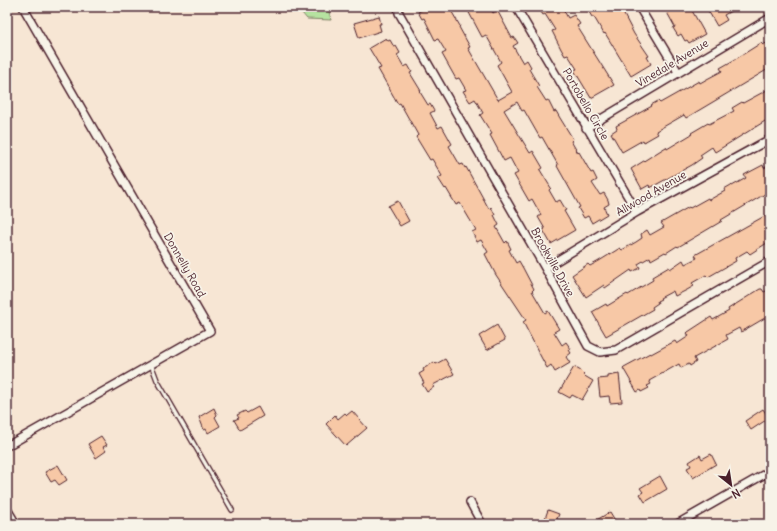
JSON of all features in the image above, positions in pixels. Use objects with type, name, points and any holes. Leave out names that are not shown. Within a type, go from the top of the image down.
[{"type":"street","name":"Donnelly Road","points":[[7,446],[210,331],[23,7]]},
{"type":"street","name":"Brookville Drive","points":[[398,7],[399,13],[588,346],[600,352],[616,350],[770,261]]},
{"type":"street","name":"Portobello Circle","points":[[516,7],[586,128],[638,212]]},
{"type":"street","points":[[639,7],[678,72]]},
{"type":"street","name":"Vinedale Avenue","points":[[586,128],[770,18]]},
{"type":"street","name":"Allwood Avenue","points":[[545,268],[638,212],[770,139]]},
{"type":"street","points":[[677,524],[770,471]]},
{"type":"street","points":[[470,502],[482,524]]},
{"type":"street","points":[[7,509],[16,524]]},
{"type":"lane","points":[[151,364],[157,380],[232,510]]},
{"type":"green space","points":[[297,7],[328,7],[331,20],[307,19]]},
{"type":"building","points":[[421,7],[449,7],[470,47],[468,48],[498,100],[512,92],[497,65],[501,62],[486,35],[482,37],[466,7],[490,7],[493,13],[497,10],[512,38],[514,37],[518,43],[513,46],[523,63],[527,60],[531,67],[529,69],[539,86],[537,87],[546,101],[548,100],[554,112],[556,111],[573,139],[571,141],[578,153],[579,152],[591,173],[593,172],[597,180],[592,183],[600,195],[604,193],[608,200],[609,204],[604,207],[607,214],[592,223],[588,216],[584,218],[578,208],[580,207],[542,137],[540,138],[524,110],[522,111],[517,102],[504,110],[530,153],[533,151],[543,168],[540,170],[551,188],[549,190],[556,202],[560,200],[566,210],[564,211],[575,230],[551,244],[538,217],[541,215],[532,199],[529,201],[514,175],[518,173],[510,158],[504,161],[490,135],[492,134],[480,115],[483,113],[475,99],[470,102],[468,99],[463,91],[466,90],[459,78],[456,79],[442,54],[446,52],[438,39],[435,40],[424,18],[422,19],[418,12],[422,10]]},
{"type":"building","points":[[538,7],[562,7],[568,18],[574,15],[580,24],[577,26],[614,85],[591,98],[574,70],[577,69],[568,55],[565,56],[561,49],[552,31],[555,30],[545,14],[543,15]]},
{"type":"building","points":[[590,7],[620,7],[634,34],[649,56],[647,57],[651,64],[631,76],[605,33],[604,34],[594,17],[592,17],[589,12],[591,10]]},
{"type":"building","points":[[664,7],[690,7],[705,34],[689,43],[687,40],[685,41],[681,34],[678,36],[673,28],[675,27]]},
{"type":"building","points":[[706,7],[738,7],[724,15],[727,20],[717,26]]},
{"type":"building","points":[[379,16],[381,31],[359,38],[354,23]]},
{"type":"building","points":[[386,38],[388,41],[390,40],[394,47],[396,46],[400,53],[397,55],[404,67],[408,65],[412,72],[410,73],[421,91],[420,92],[428,105],[430,104],[434,111],[430,113],[438,128],[442,126],[452,144],[449,146],[460,165],[463,164],[465,168],[466,167],[489,209],[491,207],[499,225],[496,227],[505,243],[507,241],[511,249],[509,250],[516,263],[519,261],[534,289],[532,291],[545,313],[548,311],[559,329],[554,332],[562,345],[566,342],[571,349],[569,350],[571,353],[566,357],[570,363],[555,372],[551,365],[547,368],[523,322],[526,320],[496,275],[485,254],[488,252],[481,240],[477,242],[472,232],[476,230],[460,203],[456,205],[438,178],[442,176],[416,137],[418,135],[378,69],[381,68],[369,48]]},
{"type":"building","points":[[770,41],[770,68],[686,118],[684,115],[656,131],[658,134],[644,142],[643,140],[622,152],[611,133],[617,129],[616,126],[652,106],[651,105],[658,101],[660,103],[699,81],[700,83],[722,71],[720,68],[761,43],[763,45]]},
{"type":"building","points":[[767,90],[770,95],[770,118],[715,152],[712,147],[700,155],[702,158],[692,165],[650,188],[649,185],[642,189],[631,169],[666,147],[667,149],[708,123],[709,124],[734,111],[732,108],[742,102],[743,103]]},
{"type":"building","points":[[763,165],[764,168],[770,165],[770,191],[678,247],[677,246],[651,260],[650,257],[638,264],[640,268],[632,272],[631,270],[605,288],[604,285],[586,297],[572,275],[588,264],[590,266],[620,248],[622,250],[636,242],[642,238],[641,234],[647,230],[650,235],[664,227],[661,223],[689,207],[690,208],[708,198],[709,200],[725,191],[724,189],[746,178],[744,175]]},
{"type":"building","points":[[398,201],[409,221],[400,226],[388,206]]},
{"type":"building","points":[[770,213],[770,241],[750,254],[747,251],[735,258],[736,261],[708,277],[706,275],[692,283],[694,286],[687,290],[675,296],[673,291],[660,298],[661,299],[657,301],[658,303],[652,307],[653,309],[606,336],[592,312],[606,304],[607,306],[627,294],[628,295],[653,280],[652,277],[669,267],[670,269],[683,260],[685,264],[697,258],[695,255]]},
{"type":"building","points":[[760,289],[764,292],[770,289],[770,315],[741,332],[739,328],[726,335],[728,339],[694,358],[696,362],[690,366],[689,364],[681,368],[679,364],[649,381],[651,384],[647,386],[649,388],[641,392],[640,390],[637,392],[623,368],[624,367],[675,341],[677,344],[689,336],[687,333],[688,332],[711,317],[713,320],[729,311],[728,309]]},
{"type":"building","points":[[497,325],[505,340],[487,350],[479,336]]},
{"type":"building","points":[[445,359],[454,374],[433,385],[434,387],[427,392],[422,384],[424,383],[419,374],[424,371],[423,369],[434,362],[436,364]]},
{"type":"building","points":[[574,367],[593,381],[582,400],[572,395],[570,398],[559,392]]},
{"type":"building","points":[[619,374],[622,402],[610,403],[609,396],[600,397],[598,379],[608,378],[608,376]]},
{"type":"building","points":[[258,407],[263,416],[240,430],[234,420],[239,418],[237,415],[245,411],[247,413]]},
{"type":"building","points":[[214,408],[217,415],[215,417],[220,426],[208,433],[206,429],[204,430],[199,417]]},
{"type":"building","points":[[763,409],[769,418],[751,430],[745,421]]},
{"type":"building","points":[[352,411],[367,428],[346,446],[326,424],[335,415],[338,419],[345,413],[347,415]]},
{"type":"building","points":[[101,436],[107,445],[103,447],[106,451],[96,458],[88,444]]},
{"type":"building","points":[[711,454],[716,464],[693,478],[687,468],[691,466],[689,462],[700,455],[702,459]]},
{"type":"building","points":[[58,465],[67,480],[59,485],[55,480],[51,482],[45,472]]},
{"type":"building","points":[[660,476],[667,489],[645,502],[640,494],[643,492],[640,488]]},
{"type":"building","points":[[548,510],[559,514],[555,524],[543,524]]},
{"type":"building","points":[[610,512],[616,522],[612,524],[590,524]]}]
